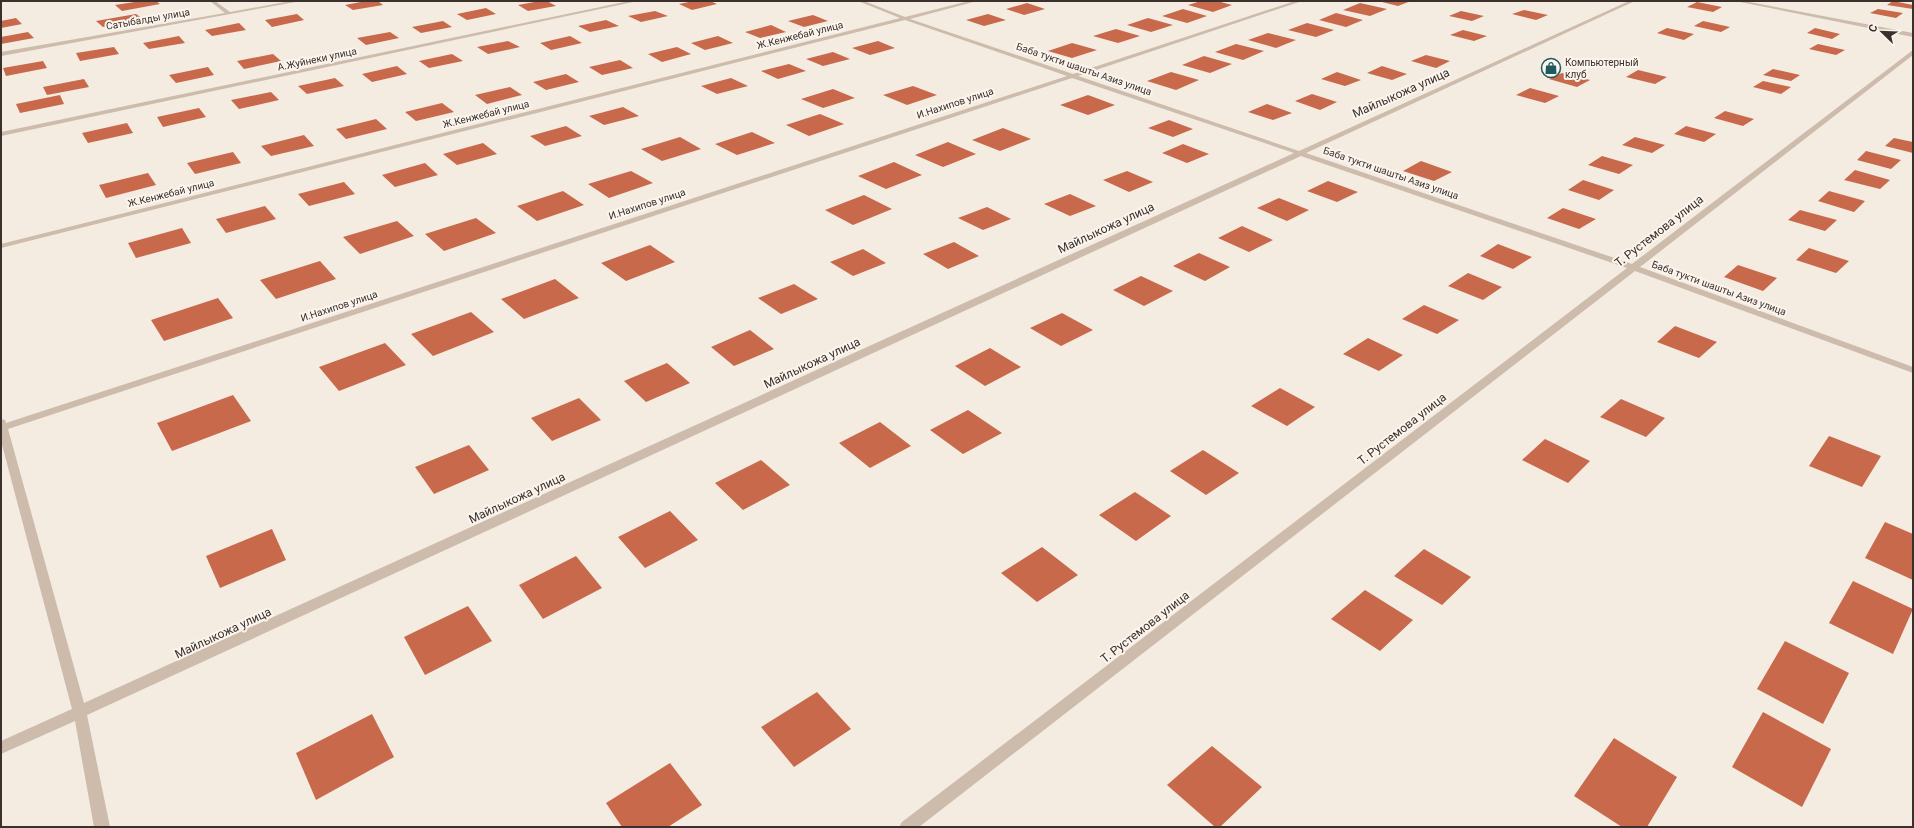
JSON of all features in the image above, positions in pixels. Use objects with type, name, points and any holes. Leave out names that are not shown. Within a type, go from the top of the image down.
[{"type":"street","points":[[212,1],[228,14]]},
{"type":"street","name":"Сатыбалды улица","points":[[1,54],[299,1]]},
{"type":"street","name":"А.Жуйнеки улица","points":[[1,134],[636,1]]},
{"type":"street","name":"Баба тукти шашты Азиз улица","points":[[860,1],[906,19],[1633,267],[1913,370]]},
{"type":"street","name":"Ж.Кенжебай улица","points":[[1,246],[975,1]]},
{"type":"street","name":"И.Нахипов улица","points":[[1,425],[1300,1]]},
{"type":"street","name":"Майлыкожа улица","points":[[1,748],[1633,1]]},
{"type":"street","points":[[1737,1],[1913,35]]},
{"type":"street","name":"Т. Рустемова улица","points":[[907,827],[1913,52]]},
{"type":"street","points":[[1,425],[80,712],[102,827]]},
{"type":"building","points":[[141,1],[156,1],[160,4],[122,11],[115,5]]},
{"type":"building","points":[[366,1],[378,1],[383,5],[353,10],[345,5]]},
{"type":"building","points":[[547,1],[556,6],[528,11],[518,5]]},
{"type":"building","points":[[694,1],[710,1],[717,4],[692,10],[679,4]]},
{"type":"building","points":[[1201,1],[1217,1],[1232,5],[1213,12],[1188,5]]},
{"type":"building","points":[[1378,1],[1411,1],[1398,6]]},
{"type":"building","points":[[1893,1],[1913,5],[1913,9],[1887,5]]},
{"type":"building","points":[[1697,2],[1722,7],[1713,12],[1687,7]]},
{"type":"building","points":[[1027,3],[1045,9],[1024,15],[1006,9]]},
{"type":"building","points":[[1360,3],[1387,9],[1370,16],[1343,10]]},
{"type":"building","points":[[486,8],[496,14],[467,20],[457,14]]},
{"type":"building","points":[[1183,9],[1207,16],[1187,23],[1162,16]]},
{"type":"building","points":[[1878,9],[1903,13],[1896,18],[1870,13]]},
{"type":"building","points":[[1524,10],[1548,15],[1536,20],[1512,14]]},
{"type":"building","points":[[655,11],[668,16],[641,22],[628,16]]},
{"type":"building","points":[[1461,11],[1484,16],[1472,21],[1449,16]]},
{"type":"building","points":[[1336,13],[1363,20],[1346,27],[1319,20]]},
{"type":"building","points":[[136,14],[143,19],[103,27],[96,21]]},
{"type":"building","points":[[297,14],[304,20],[272,27],[265,20]]},
{"type":"building","points":[[988,14],[1006,20],[984,26],[966,20]]},
{"type":"building","points":[[813,15],[828,21],[804,27],[788,21]]},
{"type":"building","points":[[16,18],[22,24],[1,28],[1,21]]},
{"type":"building","points":[[1148,18],[1173,25],[1151,32],[1127,25]]},
{"type":"building","points":[[606,20],[619,26],[590,32],[578,26]]},
{"type":"building","points":[[443,21],[452,27],[421,33],[412,27]]},
{"type":"building","points":[[1703,21],[1730,27],[1721,32],[1694,26]]},
{"type":"building","points":[[239,23],[246,30],[212,36],[205,30]]},
{"type":"building","points":[[1307,23],[1334,30],[1316,37],[1288,30]]},
{"type":"building","points":[[771,25],[786,32],[760,38],[745,32]]},
{"type":"building","points":[[1667,28],[1694,34],[1684,40],[1657,33]]},
{"type":"building","points":[[1815,28],[1840,34],[1832,39],[1807,33]]},
{"type":"building","points":[[1116,29],[1140,36],[1118,43],[1093,36]]},
{"type":"building","points":[[1463,30],[1487,36],[1474,41],[1450,35]]},
{"type":"building","points":[[28,32],[34,38],[1,44],[1,37]]},
{"type":"building","points":[[390,32],[399,38],[366,45],[357,38]]},
{"type":"building","points":[[1268,33],[1296,40],[1276,48],[1248,40]]},
{"type":"building","points":[[179,36],[185,43],[149,49],[143,43]]},
{"type":"building","points":[[570,36],[582,43],[551,50],[540,43]]},
{"type":"building","points":[[718,36],[733,43],[705,50],[691,43]]},
{"type":"building","points":[[508,41],[520,47],[488,54],[477,47]]},
{"type":"building","points":[[878,41],[895,48],[870,55],[852,48]]},
{"type":"building","points":[[1072,43],[1097,50],[1072,58],[1048,51]]},
{"type":"building","points":[[1236,44],[1264,51],[1243,60],[1215,52]]},
{"type":"building","points":[[1818,44],[1845,50],[1836,55],[1809,49]]},
{"type":"building","points":[[114,47],[119,54],[80,61],[76,53]]},
{"type":"building","points":[[677,47],[691,54],[662,62],[648,54]]},
{"type":"building","points":[[833,52],[850,59],[823,66],[806,59]]},
{"type":"building","points":[[273,54],[281,61],[244,69],[237,61]]},
{"type":"building","points":[[452,54],[463,61],[429,68],[419,61]]},
{"type":"building","points":[[1426,55],[1450,61],[1436,68],[1411,61]]},
{"type":"building","points":[[1204,56],[1232,64],[1210,73],[1182,65]]},
{"type":"building","points":[[620,60],[633,68],[602,75],[589,67]]},
{"type":"building","points":[[43,61],[47,68],[6,76],[3,68]]},
{"type":"building","points":[[789,64],[806,71],[778,79],[761,71]]},
{"type":"building","points":[[397,66],[407,74],[372,82],[362,74]]},
{"type":"building","points":[[1382,66],[1407,74],[1392,80],[1367,73]]},
{"type":"building","points":[[208,67],[214,75],[176,83],[169,75]]},
{"type":"building","points":[[1773,69],[1800,75],[1791,81],[1763,75]]},
{"type":"building","points":[[1638,70],[1667,77],[1655,84],[1626,77]]},
{"type":"building","points":[[1171,72],[1199,80],[1176,90],[1147,81]]},
{"type":"building","points":[[1337,72],[1361,80],[1345,86],[1321,79]]},
{"type":"building","points":[[1562,73],[1590,80],[1577,87],[1549,79]]},
{"type":"building","points":[[566,74],[579,82],[546,90],[533,82]]},
{"type":"building","points":[[335,78],[344,86],[307,94],[298,86]]},
{"type":"building","points":[[731,78],[748,86],[717,94],[701,86]]},
{"type":"building","points":[[84,79],[89,87],[47,95],[43,87]]},
{"type":"building","points":[[1763,81],[1791,87],[1781,94],[1753,87]]},
{"type":"building","points":[[913,86],[937,95],[907,105],[883,95]]},
{"type":"building","points":[[510,87],[522,95],[487,104],[475,95]]},
{"type":"building","points":[[1530,88],[1559,96],[1545,103],[1516,95]]},
{"type":"building","points":[[833,89],[855,98],[823,108],[801,99]]},
{"type":"building","points":[[271,92],[279,100],[239,109],[231,100]]},
{"type":"building","points":[[1312,94],[1337,102],[1320,110],[1295,101]]},
{"type":"building","points":[[60,95],[64,104],[20,113],[16,104]]},
{"type":"building","points":[[1088,95],[1115,105],[1088,115],[1060,105]]},
{"type":"building","points":[[442,103],[454,112],[416,121],[405,112]]},
{"type":"building","points":[[1267,104],[1292,113],[1273,120],[1248,112]]},
{"type":"building","points":[[623,107],[639,116],[604,125],[589,116]]},
{"type":"building","points":[[199,108],[206,117],[163,127],[157,117]]},
{"type":"building","points":[[1725,111],[1754,119],[1743,126],[1714,118]]},
{"type":"building","points":[[820,114],[844,124],[809,136],[786,125]]},
{"type":"building","points":[[376,119],[387,129],[346,139],[336,129]]},
{"type":"building","points":[[1169,120],[1193,129],[1173,137],[1148,128]]},
{"type":"building","points":[[127,123],[133,133],[88,143],[82,133]]},
{"type":"building","points":[[566,126],[582,136],[545,146],[530,136]]},
{"type":"building","points":[[1686,126],[1716,134],[1704,142],[1674,134]]},
{"type":"building","points":[[1003,128],[1031,139],[1000,151],[972,140]]},
{"type":"building","points":[[752,132],[775,143],[737,155],[715,144]]},
{"type":"building","points":[[304,135],[314,146],[271,156],[261,146]]},
{"type":"building","points":[[680,137],[701,149],[662,161],[641,149]]},
{"type":"building","points":[[1635,137],[1665,145],[1652,153],[1622,145]]},
{"type":"building","points":[[1894,138],[1913,142],[1913,153],[1885,146]]},
{"type":"building","points":[[948,142],[976,154],[943,167],[915,155]]},
{"type":"building","points":[[483,143],[497,154],[457,165],[443,154]]},
{"type":"building","points":[[1183,144],[1209,154],[1187,163],[1162,153]]},
{"type":"building","points":[[1866,151],[1901,160],[1891,169],[1857,160]]},
{"type":"building","points":[[233,152],[241,163],[195,174],[187,163]]},
{"type":"building","points":[[1602,156],[1633,165],[1619,174],[1588,165]]},
{"type":"building","points":[[1421,161],[1452,172],[1434,181],[1403,171]]},
{"type":"building","points":[[894,162],[922,175],[886,189],[858,176]]},
{"type":"building","points":[[425,163],[438,175],[395,187],[382,175]]},
{"type":"building","points":[[1855,170],[1890,180],[1880,189],[1844,180]]},
{"type":"building","points":[[631,171],[653,183],[609,198],[588,184]]},
{"type":"building","points":[[1127,171],[1153,182],[1129,192],[1103,180]]},
{"type":"building","points":[[148,173],[156,185],[106,198],[99,185]]},
{"type":"building","points":[[1583,180],[1614,190],[1599,200],[1568,190]]},
{"type":"building","points":[[1328,181],[1358,192],[1337,202],[1307,191]]},
{"type":"building","points":[[344,182],[355,194],[309,206],[298,194]]},
{"type":"building","points":[[563,191],[584,205],[537,221],[517,206]]},
{"type":"building","points":[[1829,191],[1865,201],[1854,212],[1818,201]]},
{"type":"building","points":[[1070,194],[1096,206],[1070,216],[1044,204]]},
{"type":"building","points":[[864,195],[892,209],[853,225],[825,210]]},
{"type":"building","points":[[1279,198],[1309,210],[1287,221],[1257,208]]},
{"type":"building","points":[[265,206],[276,219],[226,233],[216,219]]},
{"type":"building","points":[[987,207],[1011,219],[983,230],[958,218]]},
{"type":"building","points":[[1563,208],[1596,219],[1579,229],[1547,218]]},
{"type":"building","points":[[1800,210],[1837,220],[1825,231],[1788,220]]},
{"type":"building","points":[[476,218],[496,233],[444,251],[425,234]]},
{"type":"building","points":[[397,221],[414,236],[360,254],[343,237]]},
{"type":"building","points":[[1242,226],[1273,240],[1249,252],[1218,238]]},
{"type":"building","points":[[182,228],[191,243],[136,258],[128,243]]},
{"type":"building","points":[[954,242],[979,256],[948,269],[923,254]]},
{"type":"building","points":[[1498,244],[1532,257],[1513,269],[1480,256]]},
{"type":"building","points":[[650,245],[675,262],[626,281],[601,263]]},
{"type":"building","points":[[1809,248],[1849,261],[1836,273],[1796,260]]},
{"type":"building","points":[[863,249],[886,263],[853,276],[830,262]]},
{"type":"building","points":[[1199,253],[1230,267],[1205,281],[1173,266]]},
{"type":"building","points":[[320,261],[336,279],[276,299],[260,280]]},
{"type":"building","points":[[1738,265],[1777,278],[1763,291],[1724,277]]},
{"type":"building","points":[[1468,273],[1502,287],[1483,300],[1448,286]]},
{"type":"building","points":[[1141,276],[1173,291],[1144,306],[1113,290]]},
{"type":"building","points":[[555,279],[579,298],[524,319],[501,299]]},
{"type":"building","points":[[794,284],[818,299],[781,314],[758,298]]},
{"type":"building","points":[[218,298],[233,318],[164,341],[151,320]]},
{"type":"building","points":[[1424,305],[1459,320],[1437,334],[1402,319]]},
{"type":"building","points":[[471,312],[494,332],[433,356],[411,334]]},
{"type":"building","points":[[1062,313],[1093,330],[1061,346],[1030,328]]},
{"type":"building","points":[[1675,326],[1717,342],[1699,358],[1657,342]]},
{"type":"building","points":[[750,330],[774,349],[734,366],[711,347]]},
{"type":"building","points":[[1368,338],[1403,355],[1379,371],[1343,354]]},
{"type":"building","points":[[385,343],[406,365],[339,391],[319,367]]},
{"type":"building","points":[[990,348],[1021,367],[985,386],[955,366]]},
{"type":"building","points":[[667,363],[690,383],[646,402],[624,381]]},
{"type":"building","points":[[1280,388],[1315,407],[1287,426],[1251,406]]},
{"type":"building","points":[[233,395],[251,421],[172,451],[157,423]]},
{"type":"building","points":[[579,398],[601,420],[552,441],[531,418]]},
{"type":"building","points":[[1621,399],[1665,418],[1646,437],[1600,417]]},
{"type":"building","points":[[968,410],[1002,433],[963,454],[930,430]]},
{"type":"building","points":[[880,422],[911,446],[870,468],[839,443]]},
{"type":"building","points":[[1829,436],[1881,456],[1862,487],[1809,466]]},
{"type":"building","points":[[1545,439],[1590,461],[1568,483],[1522,460]]},
{"type":"building","points":[[469,445],[489,470],[434,494],[415,467]]},
{"type":"building","points":[[1203,450],[1239,473],[1206,495],[1170,471]]},
{"type":"building","points":[[761,460],[790,485],[743,510],[715,483]]},
{"type":"building","points":[[1135,492],[1171,516],[1136,541],[1099,515]]},
{"type":"building","points":[[670,511],[698,540],[645,568],[618,537]]},
{"type":"building","points":[[1885,522],[1913,534],[1913,580],[1865,558]]},
{"type":"building","points":[[272,529],[286,560],[220,588],[206,556]]},
{"type":"building","points":[[1042,547],[1078,575],[1037,602],[1001,573]]},
{"type":"building","points":[[1424,549],[1471,577],[1442,605],[1394,576]]},
{"type":"building","points":[[576,556],[602,588],[543,619],[519,585]]},
{"type":"building","points":[[1853,581],[1913,609],[1893,654],[1829,623]]},
{"type":"building","points":[[1365,590],[1413,620],[1380,651],[1331,619]]},
{"type":"building","points":[[468,606],[492,641],[425,675],[404,637]]},
{"type":"building","points":[[1785,641],[1849,673],[1823,724],[1757,689]]},
{"type":"building","points":[[817,692],[851,729],[794,767],[761,727]]},
{"type":"building","points":[[1763,712],[1831,749],[1802,807],[1732,767]]},
{"type":"building","points":[[372,714],[394,757],[316,800],[296,753]]},
{"type":"building","points":[[1614,738],[1677,777],[1647,827],[1622,827],[1574,796]]},
{"type":"building","points":[[1212,746],[1262,787],[1220,827],[1215,827],[1167,785]]},
{"type":"building","points":[[670,763],[702,805],[668,827],[622,827],[606,803]]},
{"type":"place","name":"Компьютерный клуб","points":[[1551,68]]}]
